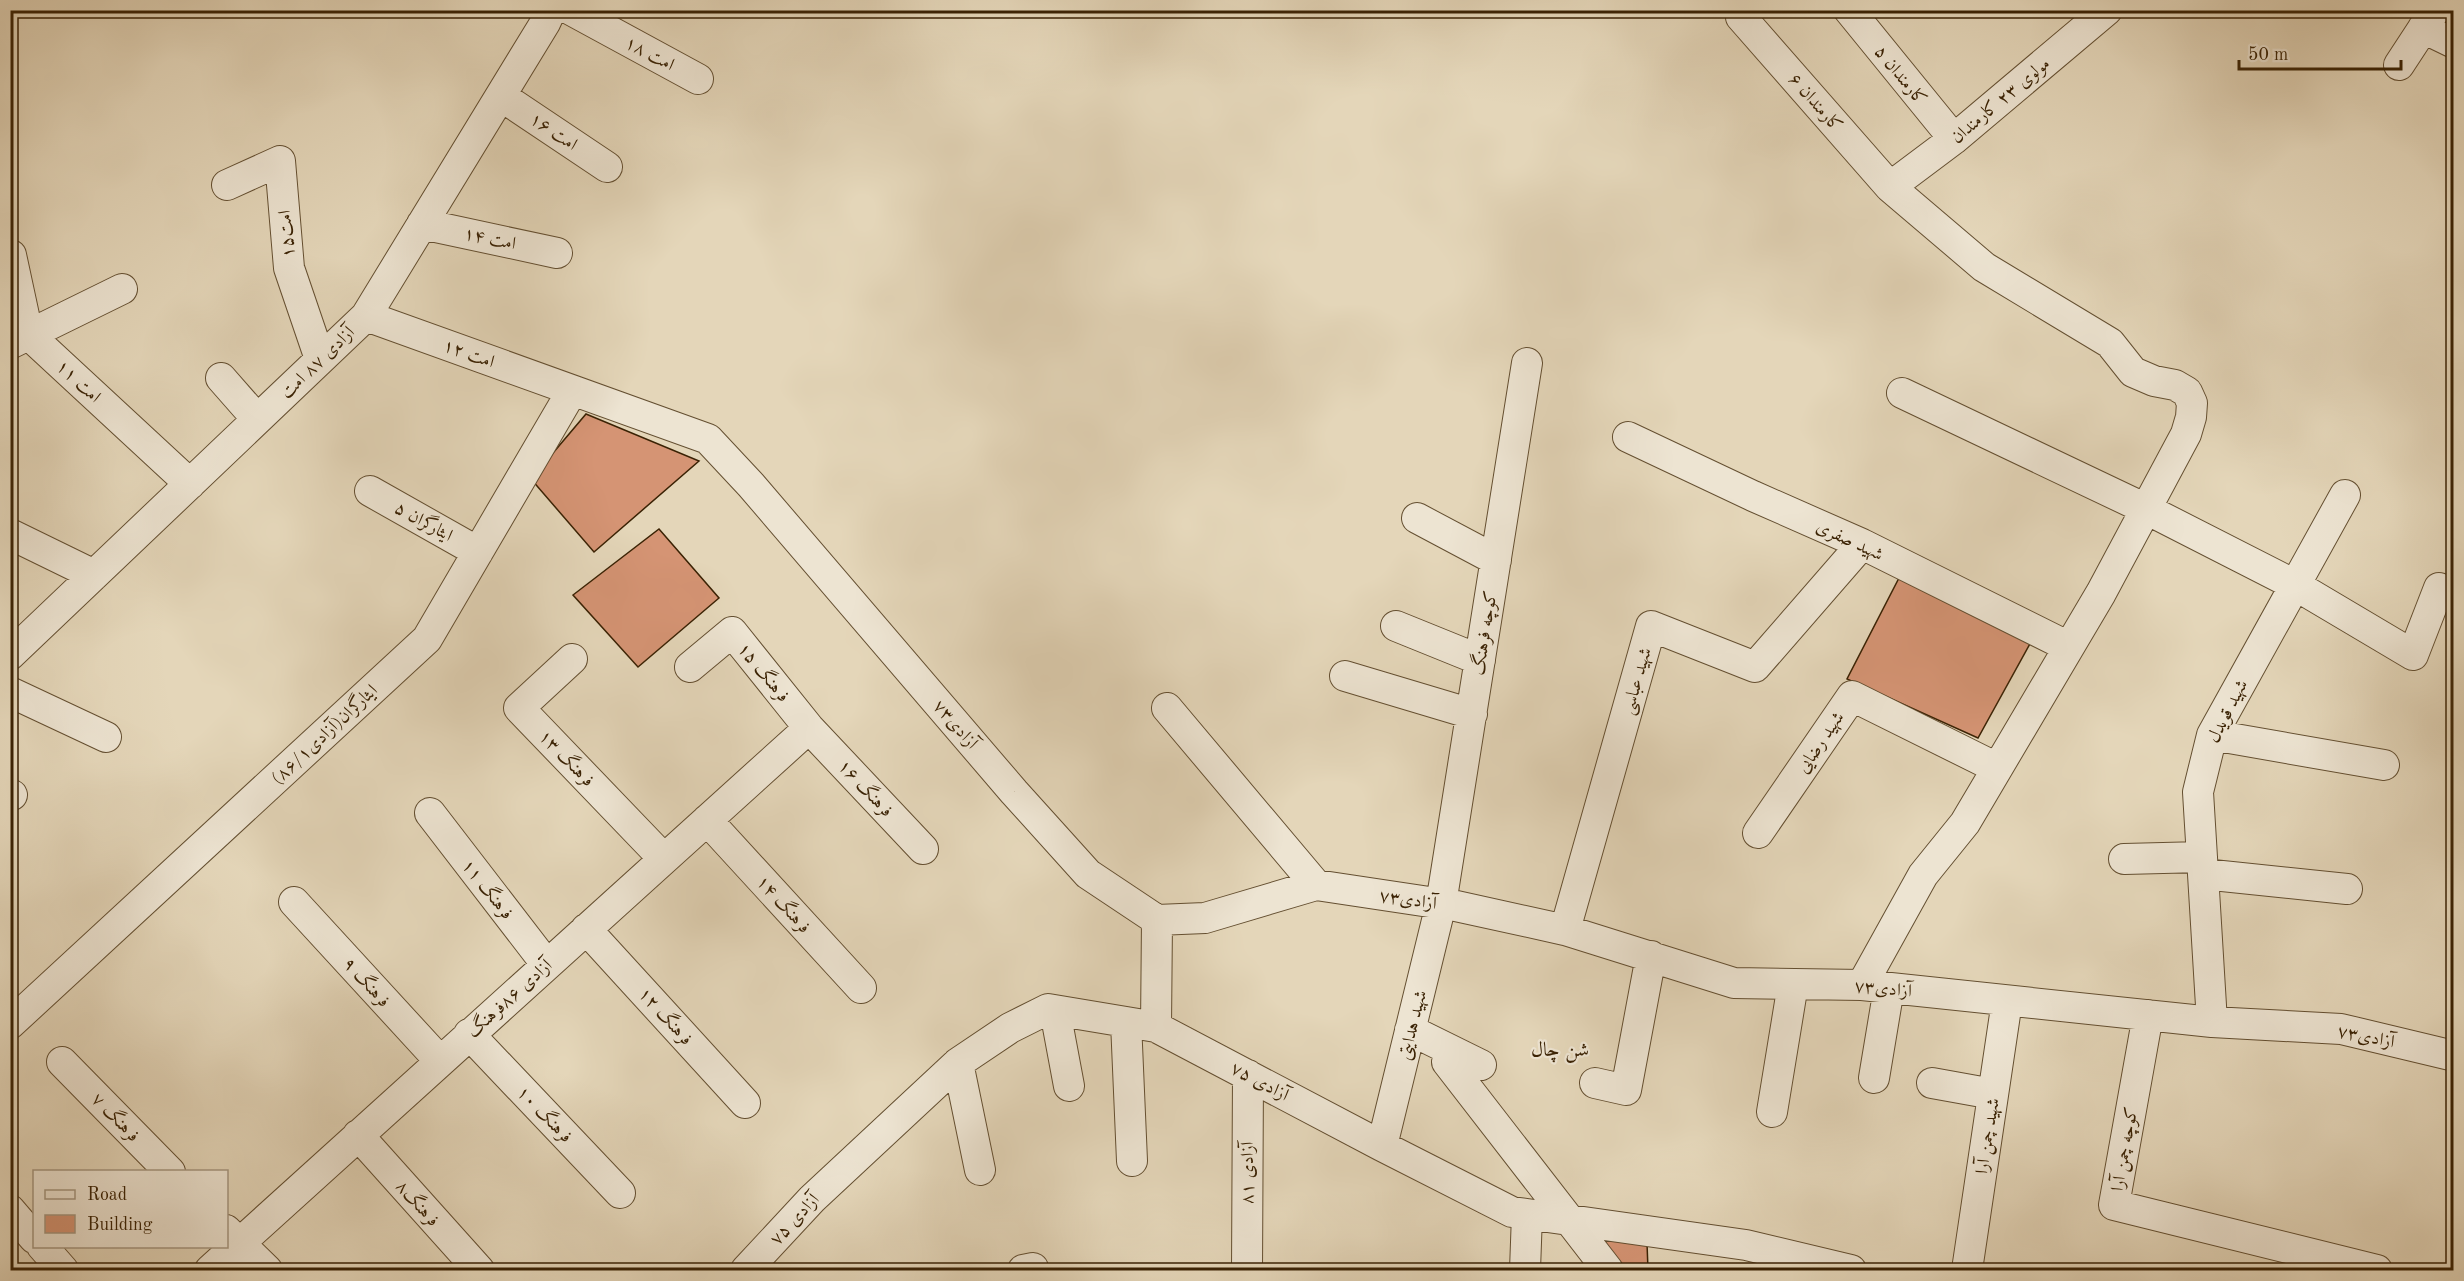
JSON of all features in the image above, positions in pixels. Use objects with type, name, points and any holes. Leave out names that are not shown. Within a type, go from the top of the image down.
[{"type":"street","name":"آزادی ۸۷ امت","points":[[10,655],[366,316],[551,10]]},
{"type":"street","name":"امت ۱۸","points":[[571,10],[698,79]]},
{"type":"street","name":"کارمندان ۵","points":[[1849,10],[1954,139]]},
{"type":"street","name":"مولوی ۲۳ کارمندان","points":[[1890,187],[1954,139],[2107,10]]},
{"type":"street","name":"کارمندان ۶","points":[[1741,16],[1890,187],[1984,267],[2110,344],[2133,372],[2154,381],[2175,385],[2187,392],[2192,403],[2186,434],[2069,647],[1965,823],[1923,875],[1875,986]]},
{"type":"street","points":[[2399,65],[2429,19],[2454,43]]},
{"type":"street","name":"امت ۱۶","points":[[501,96],[607,167]]},
{"type":"street","name":"امت۱۵","points":[[228,185],[280,161],[288,268],[320,359]]},
{"type":"street","name":"امت ۱۴","points":[[422,224],[557,253]]},
{"type":"street","points":[[11,255],[19,339],[122,289]]},
{"type":"street","name":"امت ۱۲","points":[[366,316],[572,391]]},
{"type":"street","name":"امت ۱۱","points":[[19,339],[190,484]]},
{"type":"street","name":"کوچه فرهنگ","points":[[1441,904],[1527,363]]},
{"type":"street","points":[[221,378],[257,419]]},
{"type":"street","name":"ایثارگران(آزادی۸۶/۱)","points":[[10,1024],[427,639],[572,391]]},
{"type":"street","name":"آزادی۷۳","points":[[572,391],[708,439],[751,485],[1014,792],[1088,874],[1157,920],[1205,918],[1316,885],[1441,904],[1565,930],[1734,982],[1875,986],[2212,1022],[2341,1029],[2454,1056]]},
{"type":"street","points":[[1902,393],[2146,508],[2295,585],[2413,655],[2439,588]]},
{"type":"street","name":"شهید صفری","points":[[1628,437],[1862,544],[2069,647]]},
{"type":"street","name":"ایثارگران ۵","points":[[370,491],[478,552]]},
{"type":"street","name":"شهید قویدل","points":[[2212,1022],[2198,792],[2212,735],[2345,495]]},
{"type":"street","points":[[1417,518],[1496,560]]},
{"type":"street","points":[[10,534],[94,575]]},
{"type":"street","name":"شهید عباسی","points":[[1565,930],[1651,626],[1755,667],[1862,544]]},
{"type":"street","points":[[1396,626],[1480,660]]},
{"type":"street","name":"فرهنگ ۱۵","points":[[690,667],[732,632],[809,728]]},
{"type":"street","name":"فرهنگ ۱۳","points":[[572,659],[519,708],[664,859]]},
{"type":"street","points":[[1346,676],[1472,714]]},
{"type":"street","points":[[10,692],[106,737]]},
{"type":"street","name":"شهید رضایی","points":[[1758,833],[1852,696],[1997,768]]},
{"type":"street","points":[[1167,708],[1316,885]]},
{"type":"street","name":"آزادی ۸۶فرهنگ","points":[[233,1236],[357,1135],[809,728]]},
{"type":"street","name":"فرهنگ ۱۶","points":[[809,728],[923,849]]},
{"type":"street","points":[[2212,735],[2384,765]]},
{"type":"street","name":"فرهنگ ۱۱","points":[[430,813],[547,964]]},
{"type":"street","name":"فرهنگ ۱۴","points":[[707,820],[861,988]]},
{"type":"street","points":[[2124,859],[2202,865],[2347,889]]},
{"type":"street","name":"فرهنگ ۹","points":[[294,903],[440,1061]]},
{"type":"street","name":"شهید هدایتی","points":[[1382,1146],[1441,904]]},
{"type":"street","points":[[1156,1027],[1157,920]]},
{"type":"street","name":"فرهنگ ۱۲","points":[[586,929],[745,1103]]},
{"type":"street","points":[[1595,1083],[1626,1090],[1651,956]]},
{"type":"street","points":[[1772,1112],[1793,984]]},
{"type":"street","points":[[1874,1078],[1875,986]]},
{"type":"street","name":"شهید چمن آرا","points":[[1966,1270],[2007,1001]]},
{"type":"street","name":"آزادی ۷۵","points":[[746,1270],[812,1199],[958,1063],[1010,1028],[1047,1009],[1156,1027],[1512,1212],[1746,1245],[1851,1270]]},
{"type":"street","points":[[1055,1011],[1069,1086]]},
{"type":"street","name":"کوچه چمن آرا","points":[[2148,1015],[2114,1205],[2377,1270]]},
{"type":"street","points":[[1126,1022],[1132,1161]]},
{"type":"street","points":[[1410,1030],[1481,1065]]},
{"type":"street","name":"فرهنگ ۱۰","points":[[469,1034],[620,1193]]},
{"type":"street","name":"فرهنگ ۷","points":[[62,1062],[168,1170]]},
{"type":"street","points":[[1447,1062],[1608,1270]]},
{"type":"street","points":[[958,1063],[980,1170]]},
{"type":"street","name":"آزادی ۸۱","points":[[1247,1270],[1248,1075]]},
{"type":"street","points":[[1932,1083],[1993,1094]]},
{"type":"street","name":"فرهنگ۸","points":[[357,1135],[479,1270]]},
{"type":"street","points":[[10,1210],[33,1237]]},
{"type":"street","points":[[1525,1270],[1527,1214]]},
{"type":"street","points":[[233,1236],[267,1270]]},
{"type":"street","points":[[44,1248],[63,1270]]},
{"type":"street","name":"آزادی ۸۶فرهنگ","points":[[210,1270],[225,1248]]},
{"type":"building","points":[[586,414],[699,461],[594,552],[531,479]]},
{"type":"building","points":[[659,529],[719,598],[638,667],[573,595]]},
{"type":"building","points":[[1899,578],[2032,640],[1978,738],[1847,679]]},
{"type":"building","points":[[1590,1235],[1647,1243],[1648,1270],[1593,1270]]},
{"type":"district","name":"شن چال","points":[[1560,1049]]}]
